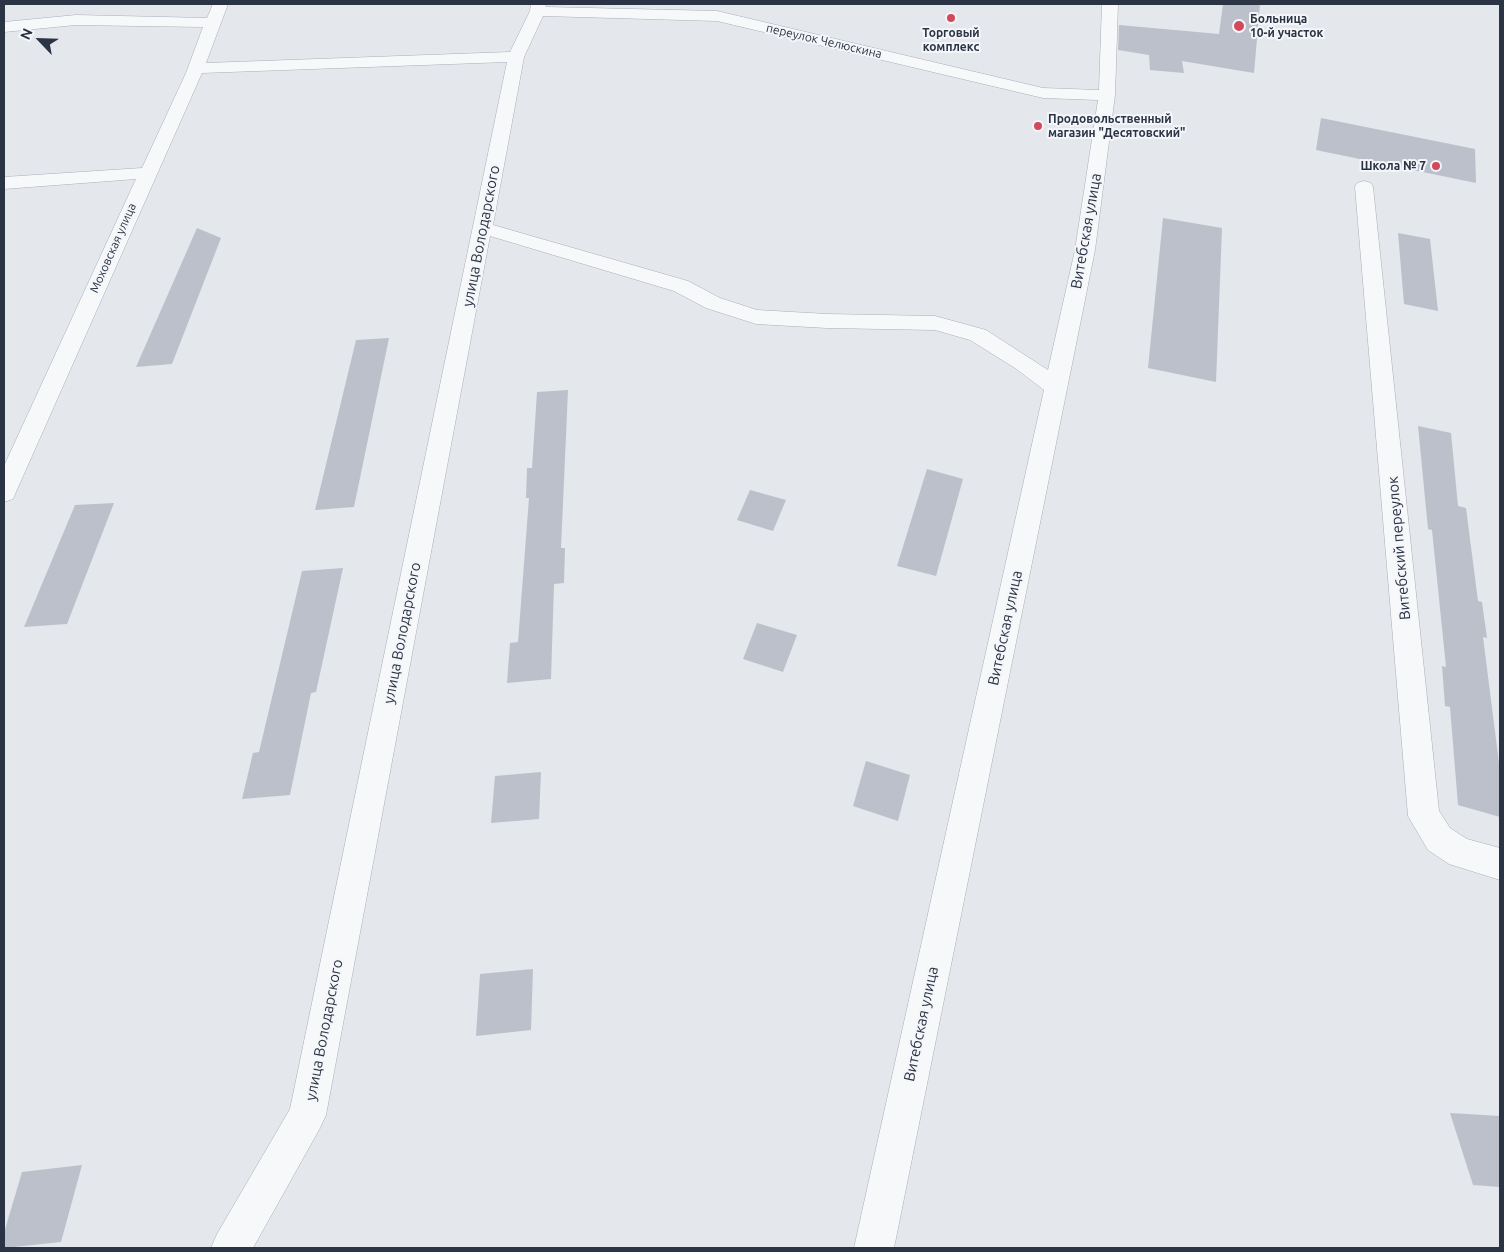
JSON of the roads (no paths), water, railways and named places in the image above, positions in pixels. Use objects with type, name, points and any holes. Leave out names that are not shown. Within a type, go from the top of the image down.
[{"type":"street","name":"Моховская улица","points":[[4,492],[195,68],[220,4]]},
{"type":"street","name":"Витебская улица","points":[[874,1248],[1084,250],[1107,95],[1110,4]]},
{"type":"street","name":"переулок Челюскина","points":[[538,7],[721,10],[1043,92],[1107,95]]},
{"type":"street","name":"улица Володарского","points":[[231,1248],[307,1115],[516,57],[538,7]]},
{"type":"street","points":[[4,27],[76,20],[213,23]]},
{"type":"street","points":[[195,68],[516,57]]},
{"type":"street","points":[[4,183],[147,173]]},
{"type":"street","name":"Витебский переулок","points":[[1364,187],[1424,816],[1439,840],[1460,853],[1500,864]]},
{"type":"street","points":[[482,228],[681,286],[713,303],[756,317],[827,322],[935,323],[978,335],[1056,387]]},
{"type":"place","name":"Торговый комплекс","points":[[951,18]]},
{"type":"place","name":"Больница 10-й участок","points":[[1239,26]]},
{"type":"place","name":"Продовольственный магазин \"Деcятовский\"","points":[[1038,126]]},
{"type":"place","name":"Школа № 7","points":[[1436,166]]}]
